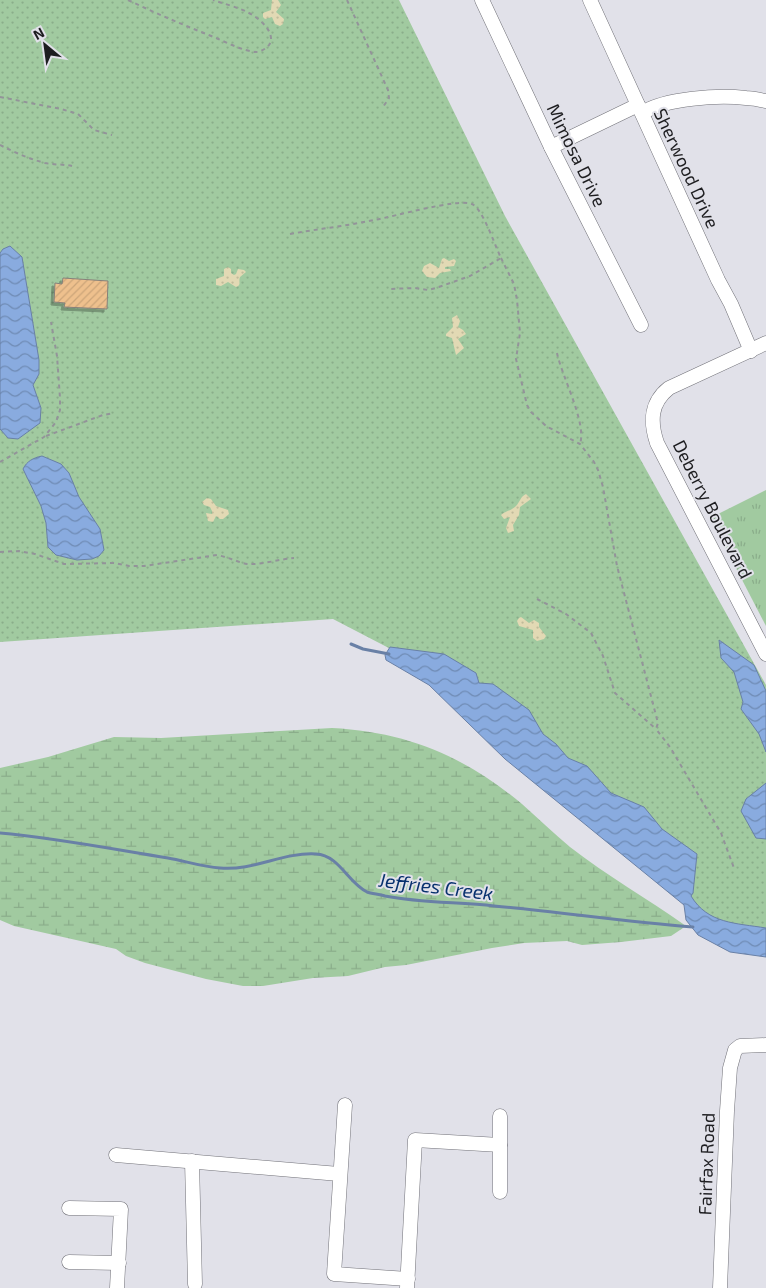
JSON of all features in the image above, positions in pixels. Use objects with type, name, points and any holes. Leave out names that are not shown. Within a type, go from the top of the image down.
[{"type":"street","name":"Mimosa Drive","points":[[482,0],[552,147],[641,325]]},
{"type":"street","name":"Sherwood Drive","points":[[590,0],[751,351]]},
{"type":"street","points":[[552,147],[640,109],[658,105],[688,100],[734,97],[766,101]]},
{"type":"street","points":[[751,351],[766,343]]},
{"type":"street","name":"Deberry Boulevard","points":[[751,351],[669,388],[655,405],[652,419],[653,433],[657,444],[766,654]]},
{"type":"street","name":"Fairfax Road","points":[[720,1288],[729,1077],[732,1057],[735,1050],[741,1046],[766,1045]]},
{"type":"street","points":[[345,1105],[334,1274],[407,1283],[415,1140],[500,1145]]},
{"type":"street","points":[[500,1116],[500,1192]]},
{"type":"street","points":[[116,1155],[340,1174]]},
{"type":"street","points":[[192,1161],[195,1287]]},
{"type":"street","points":[[69,1208],[121,1209],[117,1288]]},
{"type":"street","points":[[69,1262],[118,1263]]},
{"type":"path","points":[[128,0],[248,50],[261,51],[269,45],[270,32],[265,25],[249,13],[213,0]]},
{"type":"path","points":[[347,0],[388,90],[388,98],[383,107]]},
{"type":"path","points":[[0,97],[78,114],[94,130],[112,135]]},
{"type":"path","points":[[0,145],[45,163],[62,163],[72,166]]},
{"type":"path","points":[[290,234],[373,221],[440,206],[471,204],[476,207],[514,284],[520,333],[516,359],[527,405],[531,412],[546,426],[580,444],[594,462],[603,487],[617,566],[658,724],[656,729]]},
{"type":"path","points":[[389,289],[415,288],[428,290],[436,288],[470,276],[487,268],[501,258]]},
{"type":"path","points":[[44,437],[56,422],[60,410],[57,356],[51,322]]},
{"type":"path","points":[[556,353],[581,426],[582,437],[580,444]]},
{"type":"path","points":[[0,462],[44,437],[103,415],[114,414]]},
{"type":"path","points":[[0,552],[19,551],[64,564],[114,563],[129,566],[144,566],[217,555],[249,564],[294,558]]},
{"type":"path","points":[[537,599],[566,614],[591,633],[603,656],[615,693],[656,729],[670,747],[721,834],[734,868]]},
{"type":"green space","points":[[0,0],[399,0],[505,216],[766,685],[766,935],[701,919],[435,672],[333,619],[0,642]]},
{"type":"green space","points":[[766,490],[766,626],[710,518]]},
{"type":"green space","points":[[332,728],[359,730],[410,741],[456,760],[478,772],[522,804],[584,858],[686,926],[671,936],[582,945],[567,941],[524,943],[406,965],[385,967],[348,976],[313,978],[263,986],[243,986],[206,979],[145,963],[126,956],[116,949],[14,926],[0,920],[0,768],[48,757],[114,737],[161,738]]},
{"type":"sand","points":[[272,0],[278,0],[281,5],[276,12],[284,19],[283,24],[280,26],[275,24],[272,17],[265,19],[263,17],[263,13],[271,10]]},
{"type":"sand","points":[[444,258],[449,261],[454,259],[456,261],[454,266],[445,267],[445,269],[450,269],[451,271],[440,273],[435,278],[427,277],[422,271],[424,266],[430,263],[439,268]]},
{"type":"sand","points":[[228,267],[234,275],[238,269],[246,272],[240,277],[239,285],[236,287],[228,282],[221,286],[216,285],[216,279],[224,276],[224,269]]},
{"type":"sand","points":[[457,315],[460,321],[458,327],[466,334],[458,339],[464,348],[456,355],[452,338],[446,336],[446,334],[453,327],[452,318]]},
{"type":"sand","points":[[526,494],[531,499],[520,507],[519,515],[513,525],[514,531],[508,533],[506,528],[510,517],[504,519],[501,515],[514,508]]},
{"type":"sand","points":[[207,498],[211,499],[216,506],[228,510],[229,514],[223,519],[216,516],[213,522],[208,521],[206,513],[212,514],[212,511],[210,507],[202,502]]},
{"type":"sand","points":[[521,617],[529,623],[534,620],[539,623],[539,627],[546,636],[544,639],[537,641],[533,638],[533,630],[519,626],[517,621]]},
{"type":"water","points":[[10,246],[22,257],[39,360],[39,374],[33,385],[41,408],[40,423],[18,439],[8,438],[0,429],[0,253],[3,249]]},
{"type":"water","points":[[42,456],[61,464],[69,473],[79,497],[100,529],[104,550],[99,556],[92,559],[77,560],[56,555],[48,547],[46,523],[41,506],[23,469],[31,460]]},
{"type":"water","points":[[719,640],[754,665],[766,691],[766,752],[759,734],[741,709],[743,702],[734,672],[721,658]]},
{"type":"water","points":[[390,647],[444,654],[476,673],[479,683],[493,684],[529,710],[543,734],[556,744],[568,758],[587,766],[611,793],[644,807],[662,829],[697,854],[693,893],[691,896],[698,905],[714,917],[724,921],[766,928],[766,957],[730,952],[698,935],[686,920],[684,905],[505,759],[429,685],[386,660],[385,655]]},
{"type":"water","points":[[766,783],[766,839],[756,838],[741,811],[746,799]]},
{"type":"building","points":[[63,278],[108,281],[107,309],[64,307],[65,303],[54,302],[55,283],[62,284]]},
{"type":"waterway","points":[[351,644],[363,649],[389,654]]},
{"type":"waterway","name":"Jeffries Creek","points":[[0,833],[84,844],[220,868],[245,867],[292,856],[316,854],[331,859],[360,888],[367,892],[385,896],[693,927]]}]
